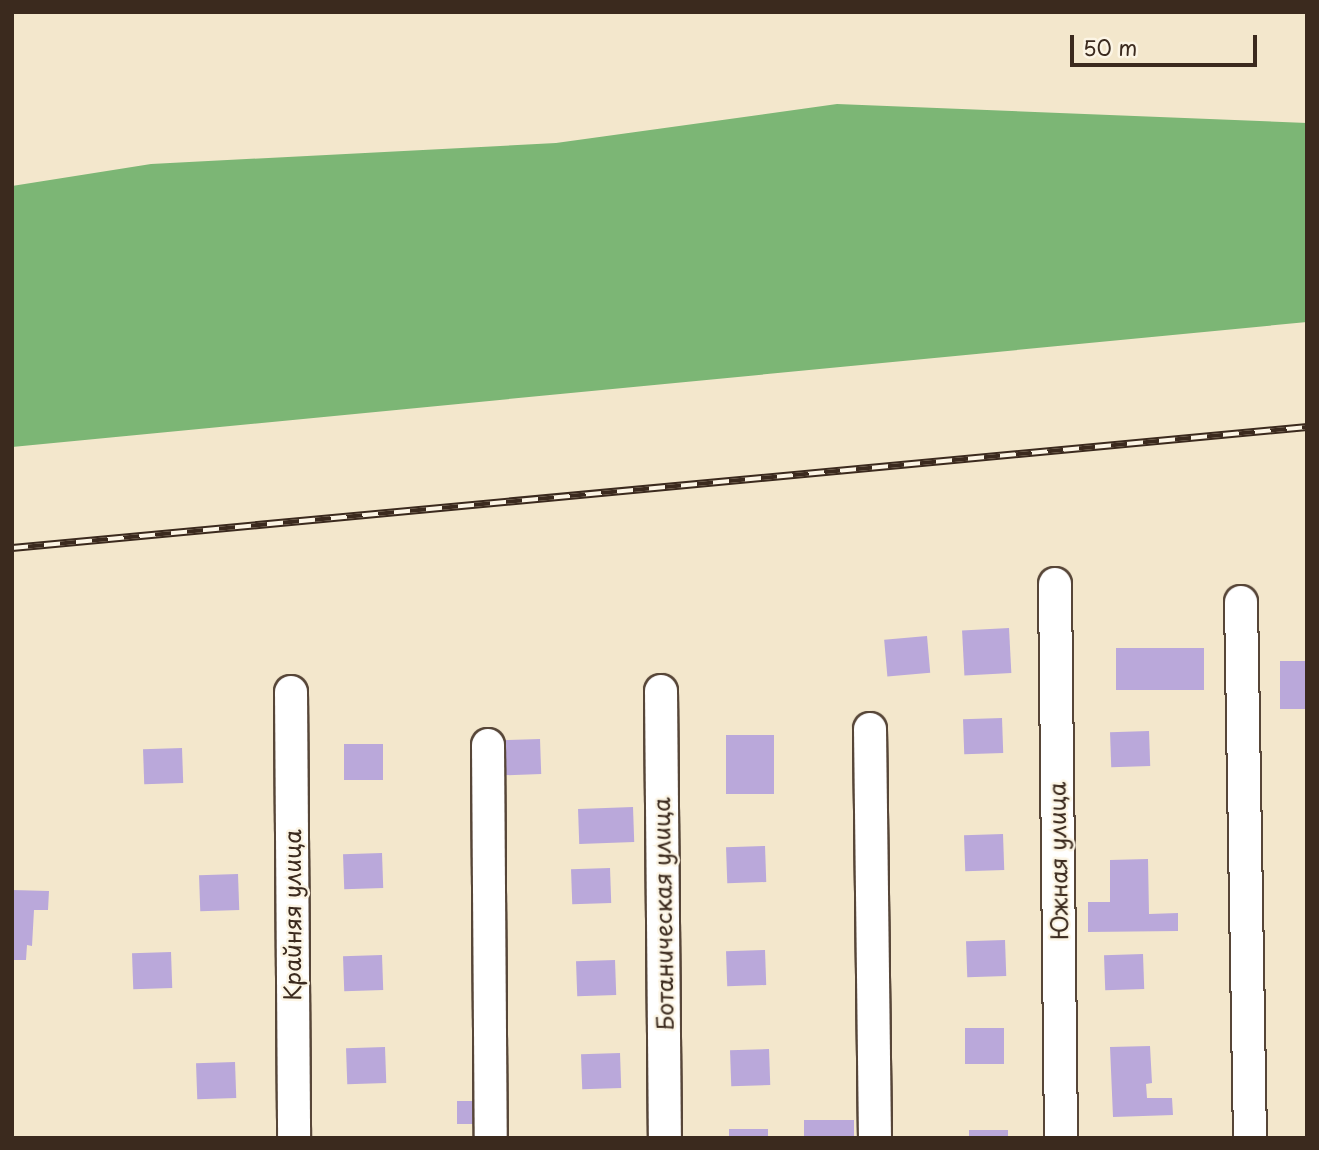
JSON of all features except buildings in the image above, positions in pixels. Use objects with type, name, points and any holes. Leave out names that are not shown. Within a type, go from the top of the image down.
[{"type":"street","name":"Южная улица","points":[[1055,584],[1061,1138]]},
{"type":"street","points":[[1241,602],[1250,1138]]},
{"type":"street","name":"Ботаническая улица","points":[[661,691],[665,1138]]},
{"type":"street","name":"Крайняя улица","points":[[291,692],[294,1138]]},
{"type":"street","points":[[870,729],[875,1138]]},
{"type":"street","points":[[488,745],[491,1138]]},
{"type":"green space","points":[[837,104],[1307,123],[1307,322],[12,447],[12,186],[151,164],[556,143]]},
{"type":"railway","points":[[12,548],[1307,427]]}]
